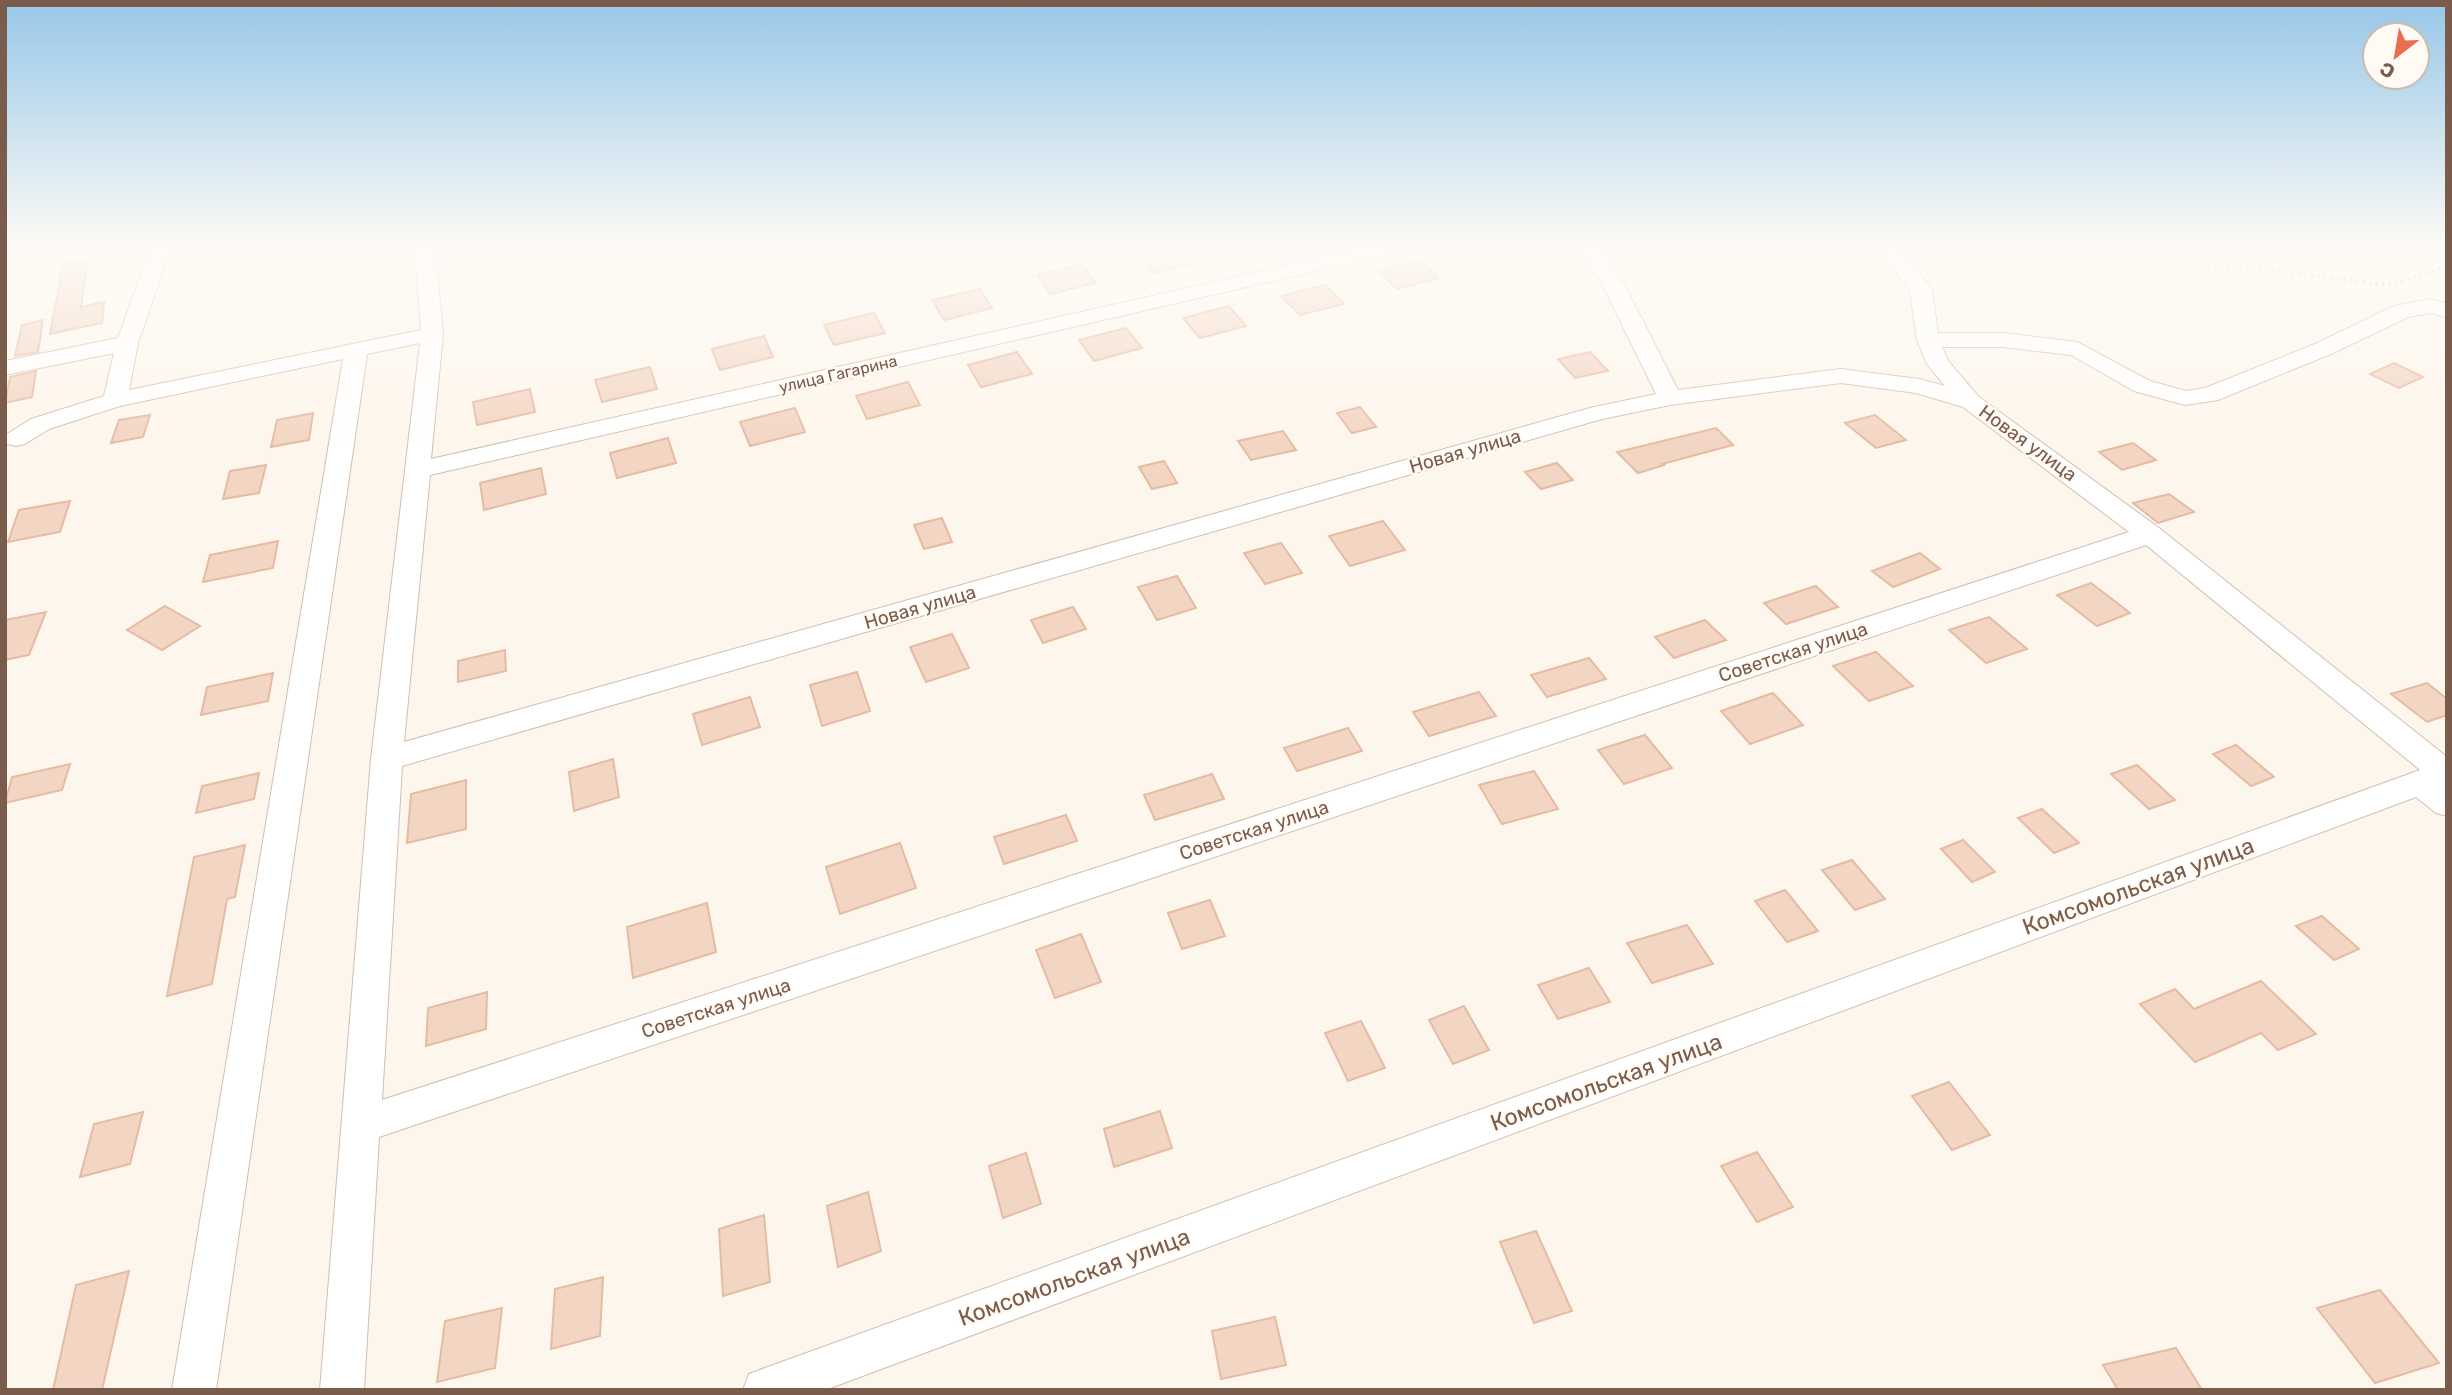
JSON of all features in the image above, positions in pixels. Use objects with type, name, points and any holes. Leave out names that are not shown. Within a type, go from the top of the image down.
[{"type":"street","points":[[115,400],[127,343],[137,315]]},
{"type":"street","points":[[342,1390],[387,759],[419,470],[432,334],[430,315]]},
{"type":"street","name":"улица Гагарина","points":[[419,470],[1096,315]]},
{"type":"street","points":[[1629,315],[1670,398]]},
{"type":"street","points":[[1925,315],[1928,340],[1938,364],[1971,402]]},
{"type":"street","points":[[1928,340],[2003,340],[2077,349],[2142,386],[2185,398],[2210,395],[2323,349],[2393,315]]},
{"type":"street","points":[[16,439],[40,424],[115,400],[432,334]]},
{"type":"street","points":[[5,368],[127,343]]},
{"type":"street","points":[[194,1390],[356,350]]},
{"type":"street","name":"Новая улица","points":[[387,759],[1598,413],[1670,398],[1841,376],[1919,386],[1971,402],[2150,534],[2440,783]]},
{"type":"street","name":"Советская улица","points":[[359,1126],[2150,534]]},
{"type":"street","name":"Комсомольская улица","points":[[765,1390],[2440,783]]},
{"type":"building","points":[[54,315],[103,315],[102,323],[50,334]]},
{"type":"building","points":[[875,315],[885,333],[834,345],[824,325]]},
{"type":"building","points":[[941,315],[964,315],[944,320]]},
{"type":"building","points":[[1194,315],[1237,315],[1246,326],[1200,338],[1183,318]]},
{"type":"building","points":[[43,320],[38,352],[15,356],[22,325]]},
{"type":"building","points":[[1126,328],[1142,348],[1094,361],[1079,340]]},
{"type":"building","points":[[764,336],[773,357],[720,370],[712,349]]},
{"type":"building","points":[[1017,352],[1032,374],[981,387],[968,365]]},
{"type":"building","points":[[1590,352],[1608,371],[1575,378],[1558,359]]},
{"type":"building","points":[[2394,363],[2423,377],[2399,388],[2370,374]]},
{"type":"building","points":[[650,367],[657,389],[602,402],[595,380]]},
{"type":"building","points":[[36,371],[32,397],[5,403],[10,377]]},
{"type":"building","points":[[908,382],[920,405],[867,419],[856,396]]},
{"type":"building","points":[[530,389],[535,412],[477,425],[473,402]]},
{"type":"building","points":[[1360,407],[1376,427],[1352,433],[1337,413]]},
{"type":"building","points":[[795,408],[805,432],[750,446],[740,422]]},
{"type":"building","points":[[313,413],[309,440],[271,447],[277,420]]},
{"type":"building","points":[[150,415],[143,437],[111,443],[119,420]]},
{"type":"building","points":[[1875,415],[1906,440],[1876,448],[1845,423]]},
{"type":"building","points":[[1716,428],[1733,445],[1638,473],[1617,452]]},
{"type":"building","points":[[1283,431],[1296,450],[1251,460],[1238,441]]},
{"type":"building","points":[[668,438],[676,463],[617,478],[610,453]]},
{"type":"building","points":[[2133,443],[2156,460],[2122,470],[2099,452]]},
{"type":"building","points":[[1164,461],[1177,483],[1152,489],[1139,467]]},
{"type":"building","points":[[1557,463],[1573,480],[1541,489],[1525,472]]},
{"type":"building","points":[[266,465],[259,493],[223,499],[230,471]]},
{"type":"building","points":[[541,468],[546,494],[484,510],[480,483]]},
{"type":"building","points":[[2169,494],[2194,512],[2158,523],[2133,503]]},
{"type":"building","points":[[70,501],[60,532],[8,542],[19,510]]},
{"type":"building","points":[[942,518],[952,542],[924,549],[914,525]]},
{"type":"building","points":[[1383,521],[1405,550],[1350,566],[1329,536]]},
{"type":"building","points":[[278,541],[273,568],[203,582],[210,555]]},
{"type":"building","points":[[1281,543],[1302,573],[1265,584],[1244,553]]},
{"type":"building","points":[[1920,553],[1940,569],[1893,587],[1872,571]]},
{"type":"building","points":[[1177,576],[1196,608],[1157,620],[1138,587]]},
{"type":"building","points":[[2091,583],[2130,613],[2097,626],[2057,595]]},
{"type":"building","points":[[1816,586],[1838,607],[1786,624],[1764,603]]},
{"type":"building","points":[[165,606],[200,626],[162,650],[127,630]]},
{"type":"building","points":[[1073,607],[1086,629],[1043,643],[1031,620]]},
{"type":"building","points":[[46,612],[29,655],[5,660],[5,620]]},
{"type":"building","points":[[1989,617],[2027,649],[1986,663],[1949,630]]},
{"type":"building","points":[[1705,620],[1726,640],[1674,658],[1655,637]]},
{"type":"building","points":[[952,634],[969,668],[926,682],[910,647]]},
{"type":"building","points":[[505,650],[506,671],[458,682],[458,661]]},
{"type":"building","points":[[1876,652],[1913,686],[1869,701],[1833,666]]},
{"type":"building","points":[[1589,658],[1606,679],[1547,697],[1531,675]]},
{"type":"building","points":[[857,672],[870,711],[822,726],[810,685]]},
{"type":"building","points":[[273,673],[268,701],[201,715],[207,687]]},
{"type":"building","points":[[2427,683],[2447,699],[2447,715],[2427,722],[2391,694]]},
{"type":"building","points":[[1479,692],[1496,716],[1429,736],[1413,712]]},
{"type":"building","points":[[1773,693],[1803,725],[1750,744],[1721,711]]},
{"type":"building","points":[[750,697],[760,727],[702,745],[693,714]]},
{"type":"building","points":[[1348,728],[1362,751],[1297,771],[1284,748]]},
{"type":"building","points":[[1645,735],[1672,768],[1624,784],[1598,750]]},
{"type":"building","points":[[2236,745],[2274,777],[2251,786],[2213,754]]},
{"type":"building","points":[[613,759],[619,797],[574,811],[569,772]]},
{"type":"building","points":[[70,764],[62,790],[5,803],[12,777]]},
{"type":"building","points":[[2137,765],[2175,800],[2149,809],[2111,774]]},
{"type":"building","points":[[1534,771],[1558,809],[1502,824],[1479,785]]},
{"type":"building","points":[[259,773],[254,799],[196,813],[202,786]]},
{"type":"building","points":[[1212,774],[1224,799],[1155,820],[1144,795]]},
{"type":"building","points":[[466,780],[466,829],[407,843],[411,794]]},
{"type":"building","points":[[2042,809],[2079,843],[2054,853],[2018,818]]},
{"type":"building","points":[[1066,815],[1077,841],[1004,864],[994,837]]},
{"type":"building","points":[[1963,840],[1995,872],[1972,882],[1941,849]]},
{"type":"building","points":[[900,843],[916,888],[840,914],[826,867]]},
{"type":"building","points":[[245,845],[235,897],[227,899],[212,984],[167,996],[194,857]]},
{"type":"building","points":[[1852,860],[1885,899],[1855,910],[1822,870]]},
{"type":"building","points":[[1785,890],[1818,931],[1787,942],[1755,901]]},
{"type":"building","points":[[1210,900],[1225,936],[1182,949],[1168,913]]},
{"type":"building","points":[[707,903],[716,952],[633,978],[627,927]]},
{"type":"building","points":[[2322,916],[2359,949],[2334,960],[2296,926]]},
{"type":"building","points":[[1687,925],[1713,964],[1652,983],[1627,943]]},
{"type":"building","points":[[1081,934],[1101,982],[1055,998],[1036,950]]},
{"type":"building","points":[[1589,968],[1610,1002],[1558,1019],[1538,985]]},
{"type":"building","points":[[2261,981],[2316,1034],[2278,1050],[2261,1033],[2195,1062],[2140,1004],[2175,989],[2194,1009]]},
{"type":"building","points":[[487,992],[486,1029],[426,1046],[428,1008]]},
{"type":"building","points":[[1464,1006],[1489,1050],[1453,1064],[1429,1020]]},
{"type":"building","points":[[1361,1021],[1385,1068],[1348,1081],[1325,1033]]},
{"type":"building","points":[[1949,1082],[1990,1135],[1952,1150],[1912,1096]]},
{"type":"building","points":[[1160,1111],[1172,1148],[1114,1167],[1104,1129]]},
{"type":"building","points":[[143,1112],[130,1164],[80,1177],[94,1124]]},
{"type":"building","points":[[1757,1152],[1793,1207],[1757,1222],[1721,1166]]},
{"type":"building","points":[[1026,1153],[1041,1204],[1003,1218],[989,1166]]},
{"type":"building","points":[[868,1192],[881,1251],[838,1267],[827,1206]]},
{"type":"building","points":[[764,1215],[770,1282],[723,1296],[719,1229]]},
{"type":"building","points":[[1536,1231],[1572,1311],[1534,1323],[1500,1242]]},
{"type":"building","points":[[129,1271],[102,1390],[53,1390],[76,1285]]},
{"type":"building","points":[[603,1277],[600,1336],[551,1349],[555,1289]]},
{"type":"building","points":[[2380,1290],[2439,1363],[2375,1383],[2317,1308]]},
{"type":"building","points":[[502,1308],[495,1368],[437,1382],[445,1321]]},
{"type":"building","points":[[1275,1317],[1286,1365],[1221,1379],[1212,1331]]},
{"type":"building","points":[[2176,1348],[2202,1390],[2118,1390],[2103,1365]]}]
